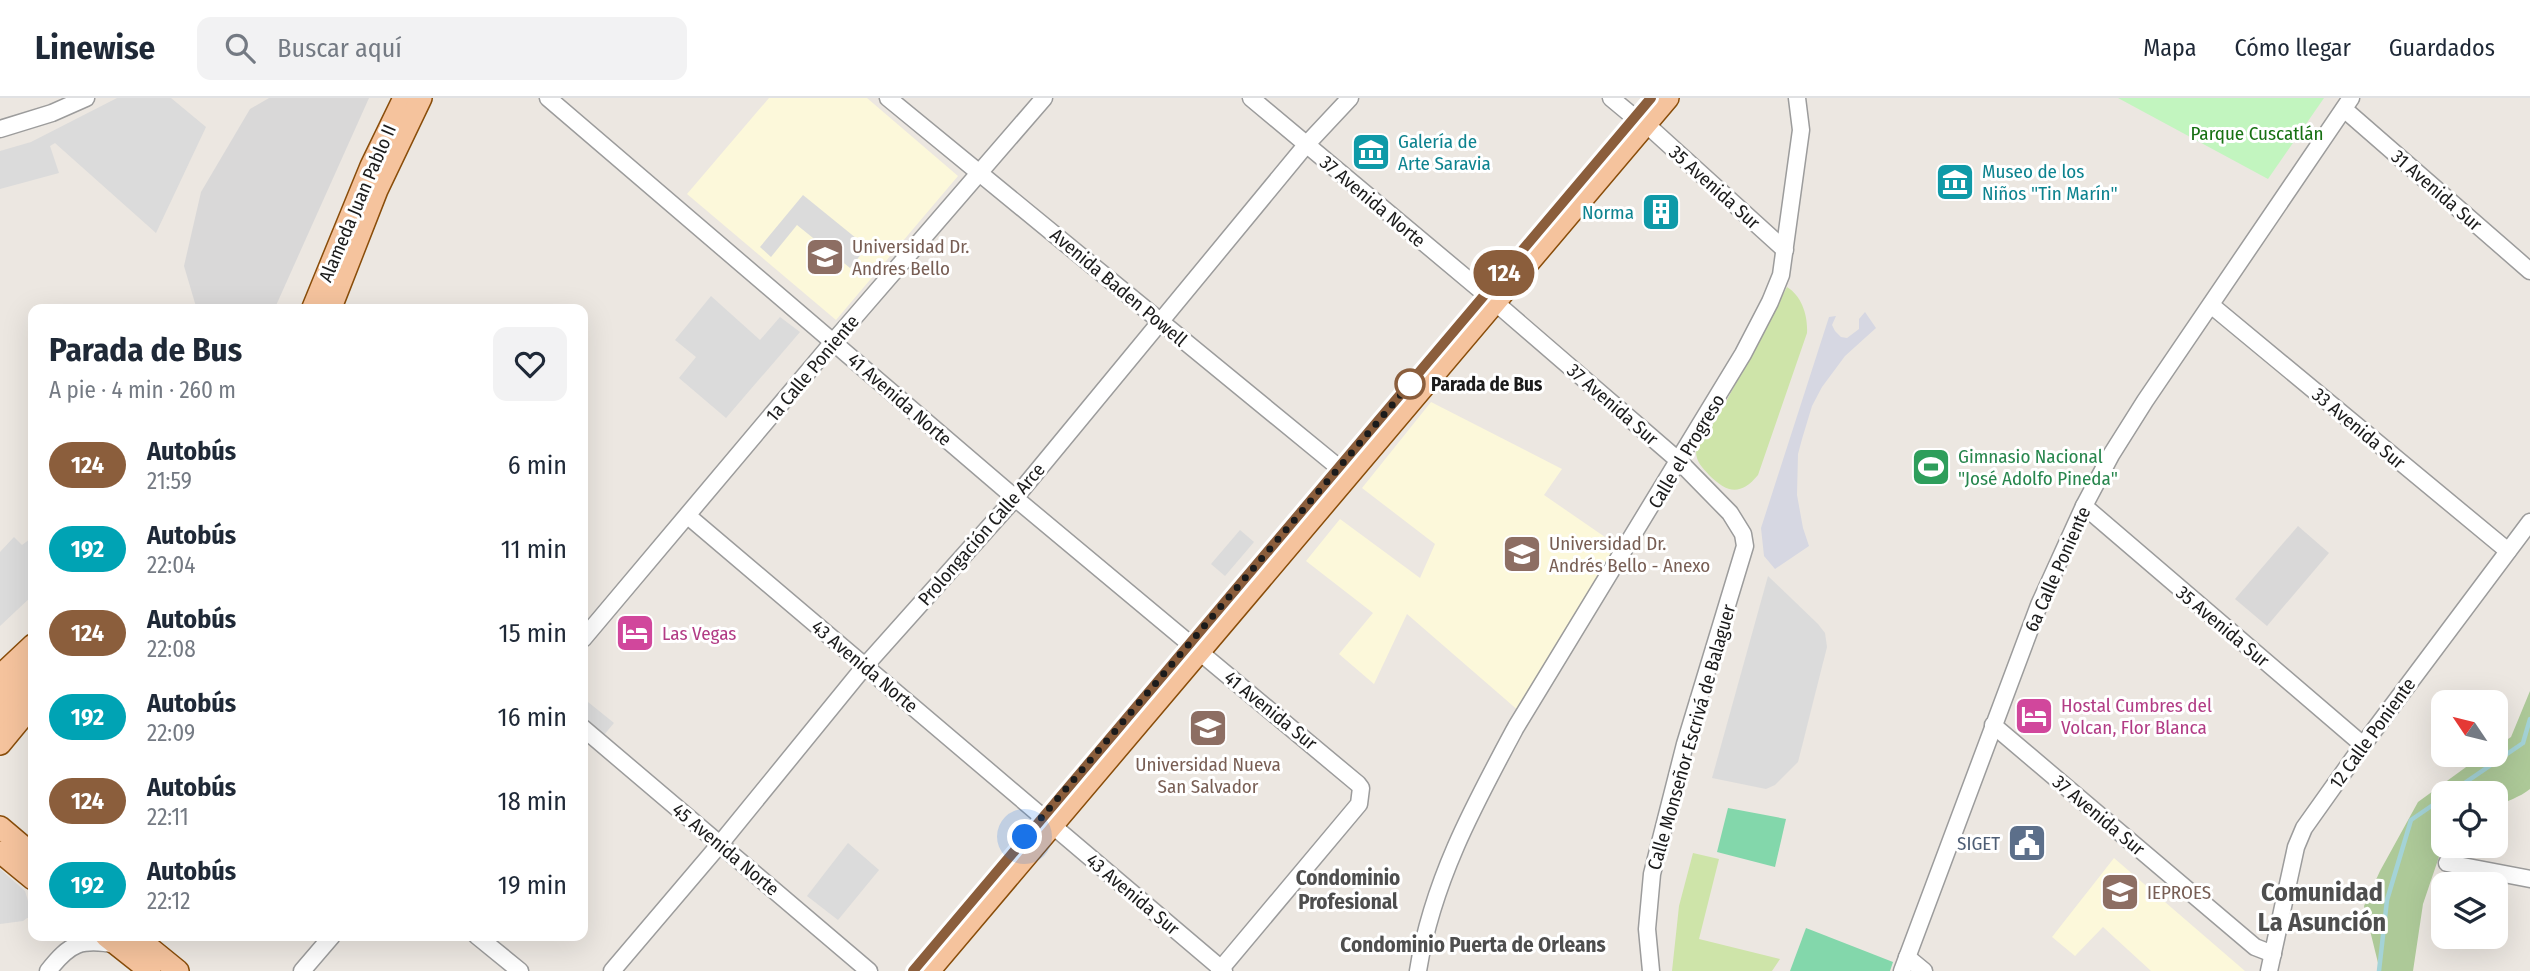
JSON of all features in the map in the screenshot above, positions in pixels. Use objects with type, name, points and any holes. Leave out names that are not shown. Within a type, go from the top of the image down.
[{"type":"main road","name":"Alameda Juan Pablo II","points":[[314,304],[371,166],[404,98]]},
{"type":"main road","name":"Alameda Juan Pablo II","points":[[332,304],[377,190],[421,98]]},
{"type":"main road","points":[[1641,121],[1651,98]]},
{"type":"main road","points":[[912,971],[1047,821],[1641,121],[1668,98]]},
{"type":"main road","points":[[0,676],[28,650]]},
{"type":"main road","points":[[0,696],[28,670]]},
{"type":"main road","points":[[0,720],[28,692]]},
{"type":"main road","points":[[0,744],[28,710]]},
{"type":"main road","points":[[0,809],[4,847],[28,873]]},
{"type":"main road","points":[[929,971],[1047,821]]},
{"type":"main road","points":[[4,847],[28,854]]},
{"type":"main road","points":[[121,941],[150,971]]},
{"type":"main road","points":[[123,941],[178,971]]},
{"type":"street","points":[[0,129],[52,113],[86,98]]},
{"type":"street","name":"41 Avenida Norte","points":[[548,98],[1015,498],[1195,648]]},
{"type":"street","name":"Avenida Baden Powell","points":[[888,98],[1344,472]]},
{"type":"street","name":"1a Calle Poniente","points":[[588,633],[833,342],[1044,98]]},
{"type":"street","name":"37 Avenida Norte","points":[[1251,98],[1490,299]]},
{"type":"street","name":"Prolongación Calle Arce","points":[[612,971],[865,666],[1015,498],[1306,145],[1350,98]]},
{"type":"street","name":"35 Avenida Sur","points":[[1611,98],[1641,121],[1784,250]]},
{"type":"street","name":"Calle el Progreso","points":[[1418,971],[1429,918],[1440,884],[1458,839],[1489,777],[1516,726],[1744,354],[1770,302],[1781,275],[1801,130],[1797,98]]},
{"type":"street","name":"31 Avenida Sur","points":[[2348,104],[2530,271]]},
{"type":"street","name":"6a Calle Poniente","points":[[1904,964],[1993,725],[2054,570],[2084,506],[2131,421],[2348,104]]},
{"type":"street","name":"37 Avenida Sur","points":[[1490,299],[1679,461],[1730,513],[1743,534],[1745,546]]},
{"type":"street","name":"33 Avenida Sur","points":[[2211,305],[2508,551]]},
{"type":"street","name":"35 Avenida Sur","points":[[2084,506],[2363,744]]},
{"type":"street","name":"43 Avenida Norte","points":[[688,516],[1047,821]]},
{"type":"street","name":"12 Calle Poniente","points":[[2269,971],[2300,838],[2363,744],[2530,522]]},
{"type":"street","name":"Calle Monseñor Escrivá de Balaguer","points":[[1651,971],[1647,929],[1651,874],[1685,744],[1745,546]]},
{"type":"street","name":"41 Avenida Sur","points":[[1195,648],[1351,776],[1361,788],[1359,804],[1222,970]]},
{"type":"street","name":"37 Avenida Sur","points":[[1993,725],[2255,947],[2273,954]]},
{"type":"street","name":"45 Avenida Norte","points":[[588,733],[869,971]]},
{"type":"street","name":"43 Avenida Sur","points":[[1047,821],[1222,970]]},
{"type":"street","points":[[2446,863],[2530,879]]},
{"type":"street","points":[[48,971],[64,944],[96,941]]},
{"type":"street","points":[[291,971],[316,941]]},
{"type":"street","points":[[302,971],[328,941]]},
{"type":"street","points":[[314,971],[340,941]]},
{"type":"street","points":[[483,941],[520,971]]},
{"type":"street","points":[[1904,964],[1924,971]]},
{"type":"shaded area","points":[[117,98],[171,98],[206,127],[156,233],[55,143],[50,146],[59,173],[0,189],[0,151],[31,142]]},
{"type":"shaded area","points":[[269,98],[369,98],[277,304],[195,304],[184,266],[201,192],[250,109]]},
{"type":"shaded area","name":"Universidad Dr. Andres Bello","points":[[769,98],[867,98],[958,176],[836,320],[687,194]]},
{"type":"shaded area","points":[[803,195],[867,247],[850,268],[797,225],[771,257],[760,247]]},
{"type":"shaded area","points":[[711,296],[760,340],[780,317],[800,332],[726,418],[679,378],[696,357],[675,340]]},
{"type":"shaded area","points":[[1865,312],[1876,328],[1845,356],[1822,387],[1812,406],[1798,454],[1797,495],[1809,546],[1775,569],[1764,556],[1761,528],[1829,317],[1836,316],[1832,325],[1835,331],[1841,337],[1847,338],[1859,329],[1859,319]]},
{"type":"shaded area","name":"Universidad Dr. Andrés Bello - Anexo","points":[[1431,402],[1562,469],[1544,495],[1618,546],[1520,712],[1407,614],[1374,684],[1339,654],[1373,613],[1306,561],[1340,519],[1420,578],[1435,544],[1362,488]]},
{"type":"shaded area","points":[[2298,526],[2329,553],[2267,626],[2235,599]]},
{"type":"shaded area","points":[[1240,530],[1254,542],[1225,576],[1211,564]]},
{"type":"shaded area","points":[[14,537],[22,545],[28,541],[28,600],[0,626],[0,552]]},
{"type":"shaded area","points":[[1768,576],[1818,624],[1825,633],[1827,647],[1798,762],[1775,785],[1766,789],[1712,778]]},
{"type":"shaded area","points":[[588,702],[614,723],[603,736],[588,723]]},
{"type":"shaded area","points":[[848,843],[879,870],[838,920],[807,896]]},
{"type":"shaded area","name":"IEPROES","points":[[2114,858],[2245,971],[2151,971],[2103,927],[2075,956],[2052,937]]},
{"type":"shaded area","points":[[0,869],[25,891],[28,918],[0,924]]},
{"type":"green space","name":"Parque Cuscatlán","points":[[2118,98],[2324,98],[2268,179]]},
{"type":"green space","points":[[1787,287],[1797,296],[1803,307],[1807,333],[1758,475],[1745,487],[1733,490],[1715,481],[1702,467],[1696,451],[1721,411]]},
{"type":"green space","points":[[2530,691],[2530,789],[2522,795],[2508,801],[2508,781],[2447,781],[2466,767],[2508,767],[2508,739]]},
{"type":"green space","points":[[2431,793],[2431,858],[2439,858],[2434,872],[2431,872],[2423,904],[2413,971],[2380,971],[2364,906],[2418,802]]},
{"type":"green space","points":[[1728,808],[1786,819],[1775,867],[1717,852]]},
{"type":"green space","points":[[1693,853],[1719,859],[1699,939],[1780,959],[1772,971],[1672,971],[1679,906]]},
{"type":"green space","points":[[1806,928],[1893,962],[1890,971],[1790,971]]},
{"type":"waterway","points":[[2468,781],[2523,743],[2530,719]]},
{"type":"waterway","points":[[2379,971],[2387,900],[2411,820],[2431,806]]},
{"type":"bus line","name":"124","points":[[913,971],[1651,98]]},
{"type":"place","name":"Galería de Arte Saravia","points":[[1371,152]]},
{"type":"place","name":"Museo de los Niños \"Tin Marín\"","points":[[1955,182]]},
{"type":"place","name":"Norma","points":[[1661,212]]},
{"type":"place","name":"Universidad Dr. Andres Bello","points":[[825,257]]},
{"type":"place","name":"Parada de Bus","points":[[1410,384]]},
{"type":"place","name":"Gimnasio Nacional \"José Adolfo Pineda\"","points":[[1931,467]]},
{"type":"place","name":"Universidad Dr. Andrés Bello - Anexo","points":[[1522,554]]},
{"type":"place","name":"Las Vegas","points":[[635,633]]},
{"type":"place","name":"Hostal Cumbres del Volcan, Flor Blanca","points":[[2034,716]]},
{"type":"place","name":"Universidad Nueva San Salvador","points":[[1208,728]]},
{"type":"place","name":"SIGET","points":[[2027,843]]},
{"type":"place","name":"IEPROES","points":[[2120,892]]},
{"type":"district","name":"Condominio Profesional","points":[[1348,890]]},
{"type":"district","name":"Comunidad La Asunción","points":[[2322,907]]},
{"type":"district","name":"Condominio Puerta de Orleans","points":[[1473,945]]},
{"type":"route","points":[[1025,837],[1410,384]]}]
